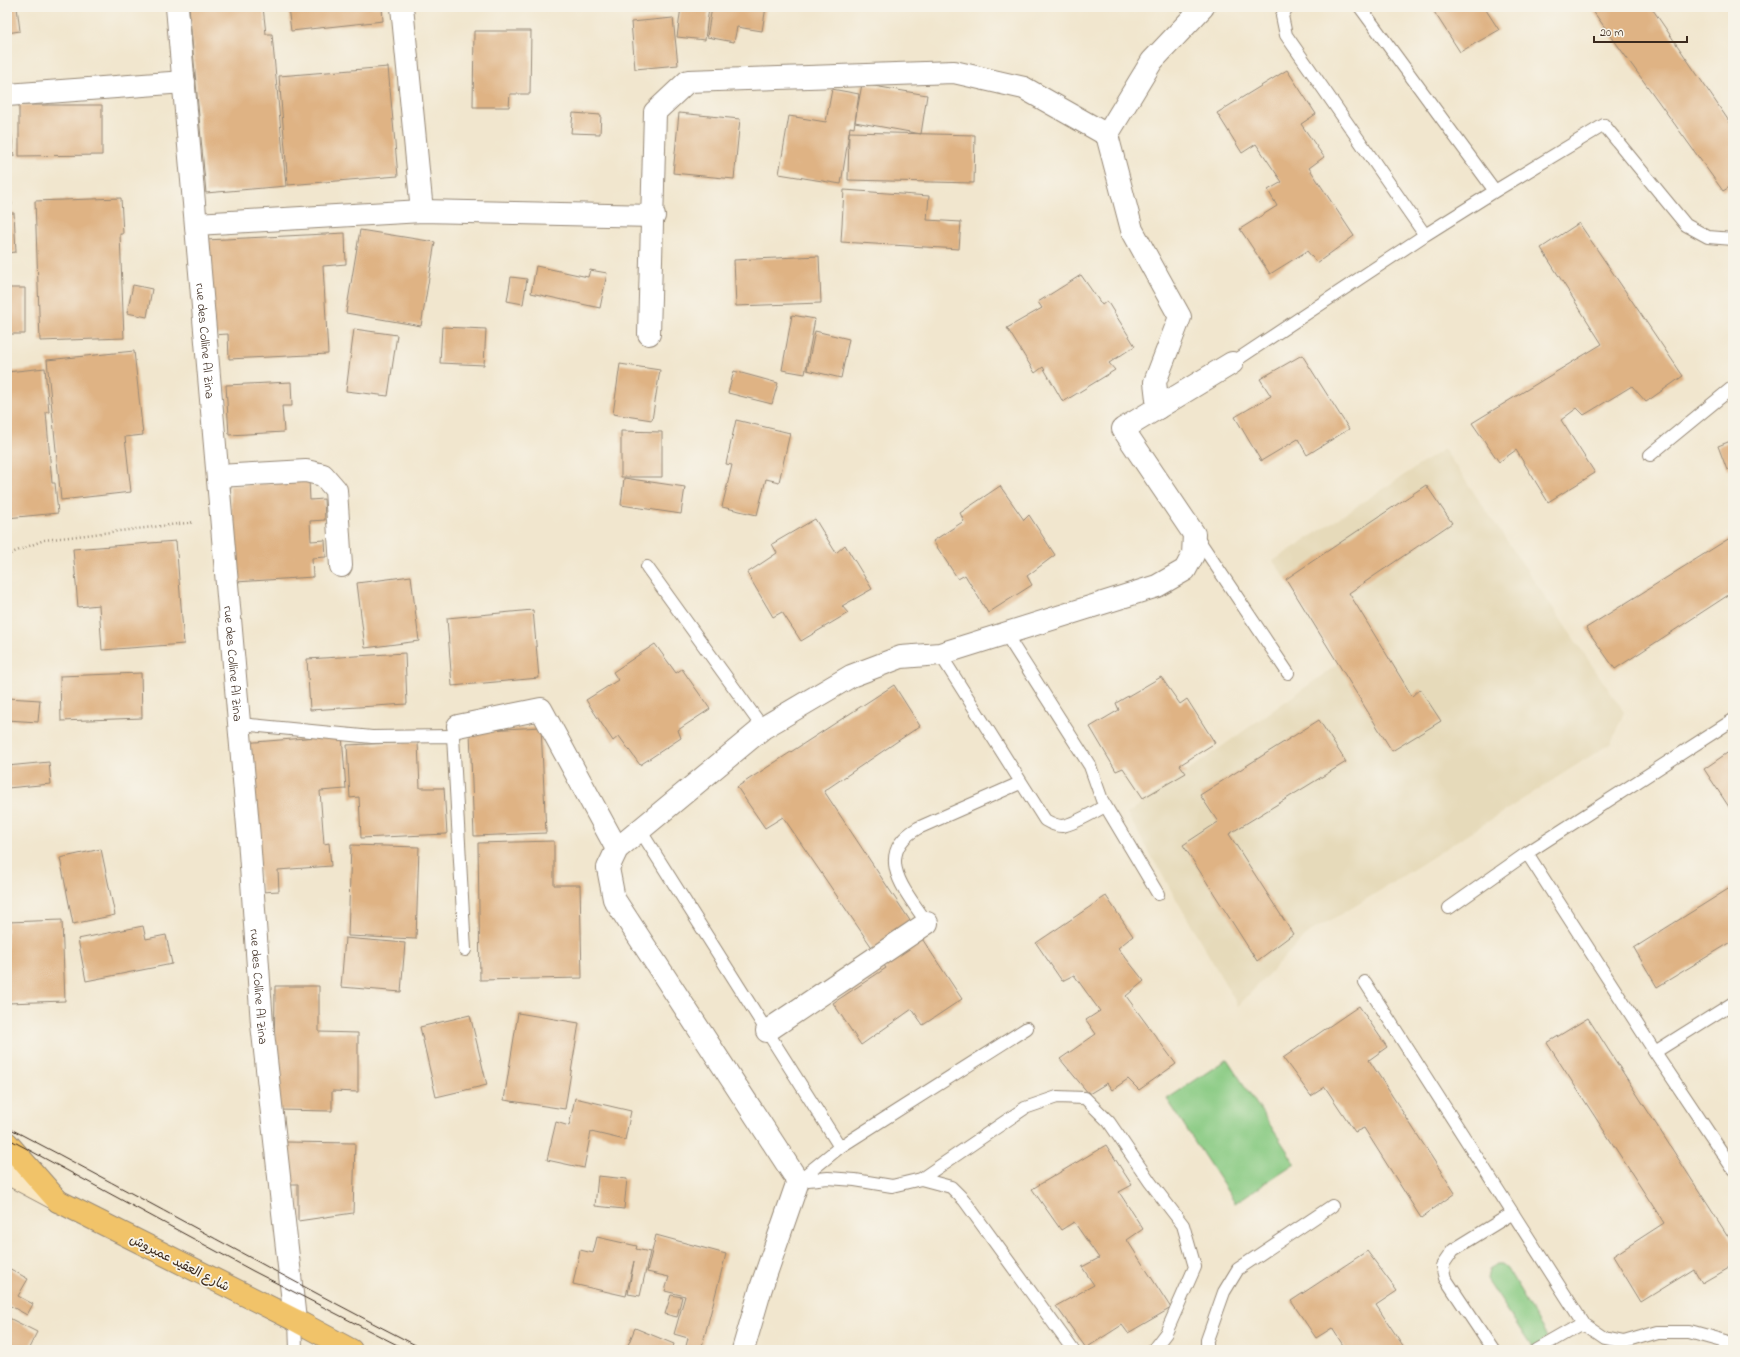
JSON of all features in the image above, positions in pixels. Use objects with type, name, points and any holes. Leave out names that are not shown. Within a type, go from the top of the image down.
[{"type":"main road","points":[[7,1143],[58,1201]]},
{"type":"main road","points":[[7,1173],[58,1201]]},
{"type":"main road","name":"شارع العقيد عميروش","points":[[7,1181],[58,1201],[295,1320],[351,1350]]},
{"type":"street","name":"rue des Colline Al Zina","points":[[177,7],[250,838],[262,1024],[295,1320]]},
{"type":"street","points":[[402,7],[422,211]]},
{"type":"street","points":[[1107,135],[1152,61],[1203,7]]},
{"type":"street","points":[[649,334],[654,216],[656,112],[688,81],[954,72],[1024,88],[1107,135],[1132,230],[1180,317],[1155,382],[1158,408]]},
{"type":"street","points":[[7,95],[184,82]]},
{"type":"street","points":[[196,224],[422,211],[654,216]]},
{"type":"street","points":[[743,1350],[798,1181],[614,899],[608,868],[617,849],[763,728],[851,676],[901,657],[940,654],[1157,586],[1185,570],[1192,555],[1194,534],[1123,429],[1232,363]]},
{"type":"street","points":[[219,476],[306,471],[323,475],[336,490],[341,566]]},
{"type":"street","points":[[458,726],[541,709],[617,849]]},
{"type":"street","points":[[767,1031],[927,923]]},
{"type":"lane","points":[[1287,7],[1282,16],[1286,35],[1425,235]]},
{"type":"lane","points":[[1360,7],[1494,191]]},
{"type":"lane","points":[[1232,363],[1425,235],[1494,191],[1604,125],[1686,225],[1708,237],[1733,239]]},
{"type":"lane","points":[[1650,455],[1733,387]]},
{"type":"lane","points":[[1194,534],[1288,673]]},
{"type":"lane","points":[[647,567],[763,728]]},
{"type":"lane","points":[[1005,633],[1090,766],[1105,806],[1158,894]]},
{"type":"lane","points":[[940,654],[1044,820],[1052,824],[1062,826],[1105,806]]},
{"type":"lane","points":[[1448,908],[1528,852],[1733,720]]},
{"type":"lane","points":[[240,724],[372,737],[454,736],[465,950]]},
{"type":"lane","points":[[927,923],[898,879],[894,859],[902,840],[909,833],[918,828],[1020,782]]},
{"type":"lane","points":[[640,830],[840,1147]]},
{"type":"lane","points":[[1528,852],[1655,1052],[1733,1169]]},
{"type":"lane","points":[[1365,982],[1583,1323],[1605,1338],[1624,1342],[1658,1332],[1690,1332],[1733,1344]]},
{"type":"lane","points":[[1655,1052],[1733,1003]]},
{"type":"lane","points":[[798,1181],[840,1147],[1027,1028]]},
{"type":"lane","points":[[798,1181],[828,1178],[856,1180],[892,1186],[921,1179],[1025,1108],[1057,1097],[1085,1098],[1109,1122],[1150,1182],[1183,1225],[1195,1267],[1166,1333],[1153,1350]]},
{"type":"lane","points":[[921,1179],[950,1187],[964,1200],[1073,1350]]},
{"type":"lane","points":[[1207,1350],[1207,1340],[1224,1292],[1238,1269],[1332,1206]]},
{"type":"lane","points":[[1493,1350],[1445,1278],[1442,1266],[1453,1250],[1513,1213]]},
{"type":"lane","points":[[295,1320],[296,1350]]},
{"type":"lane","points":[[1536,1350],[1583,1323]]},
{"type":"path","points":[[7,555],[44,540],[222,519]]},
{"type":"shaded area","points":[[1444,449],[1624,712],[1611,743],[1362,902],[1308,933],[1238,1006],[1127,814],[1338,664],[1286,579],[1273,561]]},
{"type":"green space","points":[[1227,1059],[1295,1163],[1235,1203],[1167,1099]]},
{"type":"green space","points":[[1497,1265],[1502,1265],[1507,1269],[1545,1333],[1547,1338],[1533,1348],[1487,1279],[1489,1270]]},
{"type":"building","points":[[7,7],[17,7],[20,31],[7,33]]},
{"type":"building","points":[[189,7],[263,7],[266,34],[272,34],[286,186],[206,193]]},
{"type":"building","points":[[288,7],[382,7],[383,21],[291,31]]},
{"type":"building","points":[[681,7],[709,7],[705,40],[677,37]]},
{"type":"building","points":[[712,7],[766,7],[762,31],[737,27],[734,42],[707,37]]},
{"type":"building","points":[[1431,7],[1484,7],[1499,30],[1460,52]]},
{"type":"building","points":[[1590,7],[1651,7],[1733,127],[1733,185],[1723,191]]},
{"type":"building","points":[[673,18],[678,65],[635,69],[631,22]]},
{"type":"building","points":[[474,31],[531,31],[530,94],[510,94],[509,107],[473,107]]},
{"type":"building","points":[[388,67],[398,176],[288,185],[279,76]]},
{"type":"building","points":[[1287,70],[1316,114],[1301,124],[1324,157],[1309,168],[1354,236],[1317,263],[1307,251],[1270,274],[1240,229],[1277,206],[1268,190],[1282,182],[1256,144],[1242,153],[1217,113]]},
{"type":"building","points":[[862,84],[927,95],[921,134],[855,122]]},
{"type":"building","points":[[832,89],[859,94],[854,128],[850,127],[841,184],[779,174],[789,116],[826,122]]},
{"type":"building","points":[[19,105],[102,105],[102,155],[19,156]]},
{"type":"building","points":[[7,112],[9,112],[14,156],[7,157]]},
{"type":"building","points":[[573,113],[601,115],[600,134],[571,133]]},
{"type":"building","points":[[679,113],[740,119],[734,179],[673,173]]},
{"type":"building","points":[[849,132],[975,135],[974,183],[848,180]]},
{"type":"building","points":[[7,171],[12,205],[7,206]]},
{"type":"building","points":[[844,190],[929,196],[927,220],[961,222],[959,249],[841,242]]},
{"type":"building","points":[[121,198],[123,234],[120,234],[124,338],[40,341],[35,201]]},
{"type":"building","points":[[7,213],[14,213],[16,252],[7,253]]},
{"type":"building","points":[[1579,223],[1683,376],[1646,402],[1632,386],[1584,415],[1577,408],[1561,420],[1595,473],[1548,502],[1516,450],[1499,462],[1472,423],[1602,344],[1541,248]]},
{"type":"building","points":[[360,230],[435,242],[421,326],[346,313]]},
{"type":"building","points":[[345,233],[346,264],[323,266],[328,354],[229,359],[228,334],[211,335],[206,240]]},
{"type":"building","points":[[819,256],[821,303],[736,306],[734,260]]},
{"type":"building","points":[[536,266],[588,277],[590,270],[607,273],[600,308],[531,293]]},
{"type":"building","points":[[1081,275],[1102,305],[1107,301],[1135,346],[1109,363],[1115,370],[1063,402],[1043,367],[1035,373],[1007,328],[1042,308],[1038,302]]},
{"type":"building","points":[[511,277],[527,279],[523,304],[507,301]]},
{"type":"building","points":[[133,285],[152,289],[147,317],[127,313]]},
{"type":"building","points":[[7,288],[25,288],[25,334],[7,334]]},
{"type":"building","points":[[792,315],[815,319],[805,374],[782,370]]},
{"type":"building","points":[[442,327],[486,329],[484,365],[440,363]]},
{"type":"building","points":[[354,329],[397,335],[388,396],[346,391]]},
{"type":"building","points":[[815,331],[849,339],[841,378],[807,370]]},
{"type":"building","points":[[134,351],[143,435],[125,437],[131,492],[61,500],[47,360]]},
{"type":"building","points":[[1302,355],[1349,429],[1307,455],[1298,439],[1261,461],[1235,417],[1271,396],[1260,379]]},
{"type":"building","points":[[620,364],[660,370],[652,420],[613,414]]},
{"type":"building","points":[[45,368],[49,412],[46,412],[52,483],[55,483],[58,513],[7,518],[7,372]]},
{"type":"building","points":[[734,371],[778,383],[772,404],[728,393]]},
{"type":"building","points":[[291,382],[292,406],[282,406],[284,432],[229,435],[226,385]]},
{"type":"building","points":[[736,420],[790,433],[779,482],[766,479],[757,515],[722,507],[732,465],[726,464]]},
{"type":"building","points":[[621,431],[662,432],[662,477],[621,477]]},
{"type":"building","points":[[1733,440],[1733,468],[1727,470],[1718,446]]},
{"type":"building","points":[[624,478],[685,487],[681,514],[621,505]]},
{"type":"building","points":[[309,480],[310,500],[324,499],[325,520],[310,521],[311,541],[325,540],[326,557],[312,558],[313,577],[236,582],[230,486]]},
{"type":"building","points":[[1426,485],[1452,523],[1349,593],[1412,696],[1420,689],[1441,721],[1392,751],[1286,579]]},
{"type":"building","points":[[1000,486],[1024,520],[1029,515],[1055,555],[1027,576],[1032,585],[988,613],[965,575],[958,579],[933,541],[964,521],[960,513]]},
{"type":"building","points":[[815,519],[836,553],[845,545],[872,589],[842,606],[848,613],[801,641],[782,612],[773,617],[747,573],[777,553],[772,544]]},
{"type":"building","points":[[1733,536],[1733,592],[1615,669],[1586,628]]},
{"type":"building","points":[[176,541],[184,644],[102,650],[99,605],[78,607],[73,549]]},
{"type":"building","points":[[411,576],[419,641],[365,648],[357,583]]},
{"type":"building","points":[[533,610],[539,678],[452,686],[447,618]]},
{"type":"building","points":[[655,644],[676,673],[682,669],[710,709],[678,730],[681,738],[640,765],[619,736],[613,741],[586,700],[618,680],[613,672]]},
{"type":"building","points":[[405,653],[407,704],[310,710],[307,659]]},
{"type":"building","points":[[141,673],[142,718],[61,721],[60,676]]},
{"type":"building","points":[[1161,677],[1180,704],[1187,699],[1215,743],[1180,765],[1186,773],[1143,798],[1123,768],[1116,771],[1090,727],[1119,710],[1116,703]]},
{"type":"building","points":[[894,685],[920,726],[824,791],[962,999],[923,1025],[912,1009],[861,1045],[833,1003],[886,968],[783,817],[765,828],[737,787]]},
{"type":"building","points":[[7,698],[40,700],[38,722],[7,720]]},
{"type":"building","points":[[1319,720],[1346,762],[1229,834],[1293,934],[1257,961],[1183,845],[1218,822],[1200,795]]},
{"type":"building","points":[[541,727],[546,833],[474,836],[470,731]]},
{"type":"building","points":[[342,735],[346,789],[320,791],[324,844],[329,843],[331,866],[278,870],[279,891],[262,892],[243,743]]},
{"type":"building","points":[[418,742],[420,788],[444,788],[447,834],[361,838],[359,797],[350,798],[347,745]]},
{"type":"building","points":[[1733,749],[1733,813],[1704,769]]},
{"type":"building","points":[[49,762],[51,784],[7,788],[7,766]]},
{"type":"building","points":[[554,841],[554,885],[580,885],[582,978],[480,980],[478,843]]},
{"type":"building","points":[[351,845],[419,847],[416,939],[348,936]]},
{"type":"building","points":[[101,849],[115,915],[73,924],[60,858]]},
{"type":"building","points":[[1733,886],[1733,941],[1657,987],[1634,948]]},
{"type":"building","points":[[1106,896],[1133,936],[1118,948],[1144,981],[1126,996],[1176,1064],[1139,1090],[1128,1079],[1112,1090],[1107,1083],[1089,1094],[1060,1059],[1096,1034],[1086,1020],[1100,1011],[1074,975],[1062,981],[1036,943]]},
{"type":"building","points":[[62,920],[65,1001],[7,1003],[7,922]]},
{"type":"building","points":[[143,926],[146,939],[166,935],[172,964],[86,981],[78,939]]},
{"type":"building","points":[[345,938],[405,943],[401,992],[341,987]]},
{"type":"building","points":[[275,986],[319,986],[319,1032],[358,1033],[358,1092],[332,1091],[332,1111],[278,1110],[278,1068],[274,1068]]},
{"type":"building","points":[[1359,1006],[1387,1047],[1369,1060],[1455,1193],[1421,1218],[1364,1128],[1355,1132],[1325,1087],[1311,1096],[1283,1058]]},
{"type":"building","points":[[518,1013],[579,1023],[565,1109],[504,1100]]},
{"type":"building","points":[[470,1015],[487,1085],[436,1097],[420,1027]]},
{"type":"building","points":[[1588,1018],[1733,1244],[1733,1265],[1702,1283],[1694,1269],[1641,1302],[1613,1256],[1664,1223],[1547,1043]]},
{"type":"building","points":[[575,1098],[631,1111],[625,1140],[591,1132],[584,1168],[547,1160],[556,1122],[569,1126]]},
{"type":"building","points":[[285,1142],[355,1143],[353,1213],[298,1221],[298,1184],[285,1184]]},
{"type":"building","points":[[1106,1145],[1132,1185],[1119,1192],[1143,1229],[1127,1240],[1171,1308],[1128,1333],[1122,1325],[1086,1348],[1056,1306],[1094,1285],[1082,1267],[1099,1258],[1074,1222],[1061,1230],[1032,1189]]},
{"type":"building","points":[[598,1176],[627,1179],[624,1209],[595,1206]]},
{"type":"building","points":[[656,1235],[726,1254],[701,1350],[685,1350],[688,1338],[674,1334],[685,1296],[665,1291],[669,1277],[647,1272]]},
{"type":"building","points":[[597,1237],[637,1246],[636,1249],[650,1252],[640,1296],[628,1294],[634,1261],[626,1296],[573,1284],[580,1250],[593,1253]]},
{"type":"building","points":[[1367,1251],[1397,1291],[1376,1305],[1406,1350],[1346,1350],[1332,1328],[1316,1338],[1291,1301]]},
{"type":"building","points":[[7,1267],[28,1279],[18,1296],[33,1304],[27,1315],[7,1304]]},
{"type":"building","points":[[671,1295],[682,1297],[677,1317],[665,1314]]},
{"type":"building","points":[[7,1317],[37,1332],[28,1350],[7,1350]]},
{"type":"building","points":[[635,1328],[674,1344],[672,1350],[626,1350]]},
{"type":"tram line","points":[[7,1127],[425,1350]]},
{"type":"tram line","points":[[7,1138],[253,1271],[407,1350]]}]
